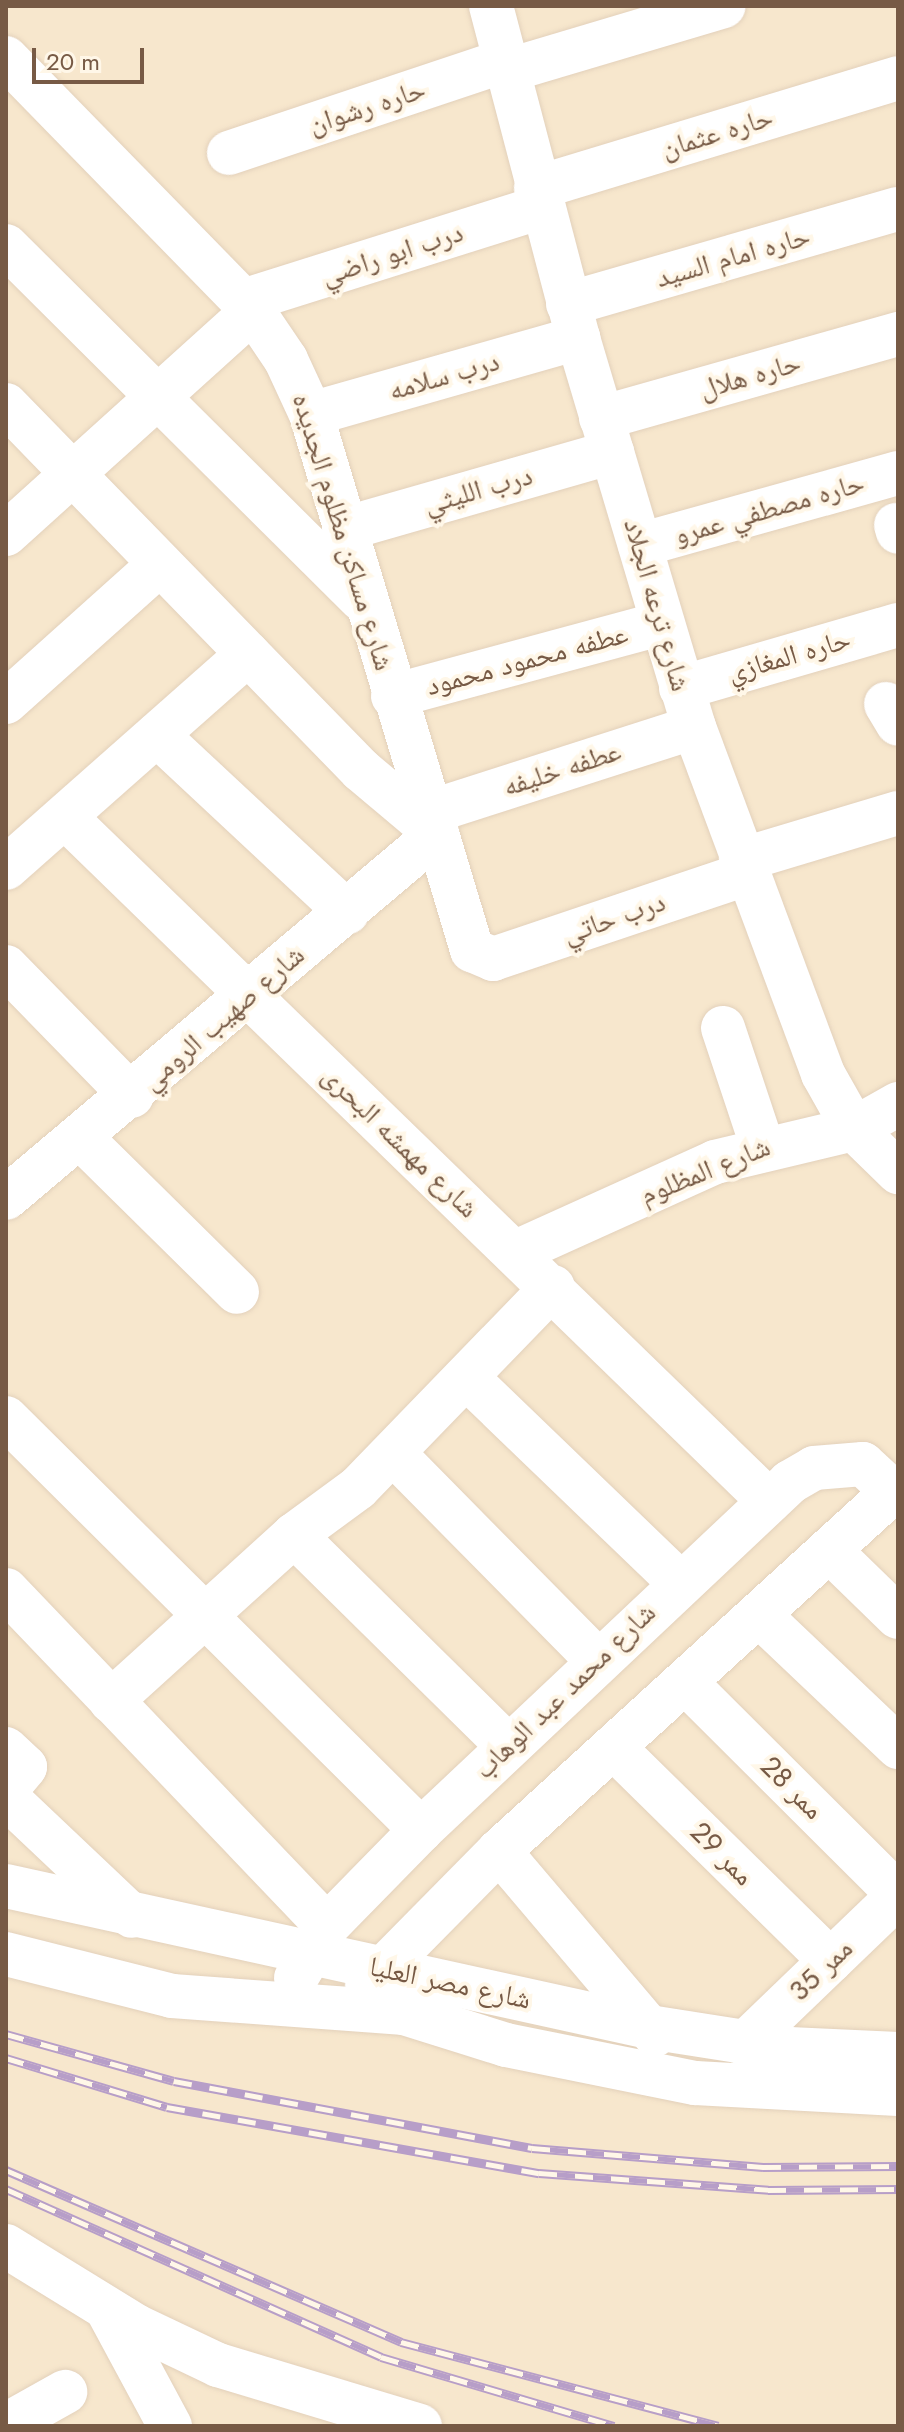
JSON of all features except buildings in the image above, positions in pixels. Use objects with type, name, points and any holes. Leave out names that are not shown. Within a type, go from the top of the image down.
[{"type":"street","name":"شارع ترعه الجلاد","points":[[491,6],[573,321],[687,707],[823,1074],[854,1129],[898,1172]]},
{"type":"street","name":"حاره رشوان","points":[[229,153],[505,66],[724,6]]},
{"type":"street","name":"شارع مساكن مظلوم الجديده","points":[[6,58],[248,306],[311,414],[363,601],[472,950],[481,959]]},
{"type":"street","name":"حاره عثمان","points":[[539,197],[898,78]]},
{"type":"street","name":"درب ابو راضي","points":[[248,306],[539,197]]},
{"type":"street","name":"حاره امام السيد","points":[[573,321],[898,209]]},
{"type":"street","points":[[6,246],[363,601]]},
{"type":"street","points":[[6,534],[158,397],[248,306]]},
{"type":"street","name":"درب سلامه","points":[[311,414],[573,321]]},
{"type":"street","name":"حاره هلال","points":[[607,435],[898,334]]},
{"type":"street","points":[[6,405],[361,770],[434,823]]},
{"type":"street","name":"درب الليثي","points":[[344,529],[607,435]]},
{"type":"street","name":"حاره مصطفي عمرو","points":[[640,545],[898,473]]},
{"type":"street","points":[[6,702],[160,564]]},
{"type":"street","name":"عطفه محمود محمود","points":[[393,696],[660,624]]},
{"type":"street","name":"حاره المغازي","points":[[687,707],[898,625]]},
{"type":"street","points":[[6,868],[248,654]]},
{"type":"street","name":"عطفه خليفه","points":[[434,823],[687,707]]},
{"type":"street","points":[[157,735],[347,912]]},
{"type":"street","name":"درب حاتي","points":[[481,959],[898,813]]},
{"type":"street","name":"شارع مهمشه البحرى","points":[[65,817],[248,997],[553,1287],[769,1501]]},
{"type":"street","name":"شارع صهيب الرومي","points":[[6,1198],[132,1096],[347,912],[434,823]]},
{"type":"street","points":[[6,967],[132,1096]]},
{"type":"street","points":[[723,1028],[762,1145]]},
{"type":"street","name":"شارع المظلوم","points":[[516,1252],[762,1145],[854,1129],[898,1104]]},
{"type":"street","points":[[81,1138],[237,1292]]},
{"type":"street","points":[[111,1701],[294,1535],[394,1454],[553,1287]]},
{"type":"street","points":[[466,1377],[680,1583]]},
{"type":"street","points":[[6,1418],[202,1618],[421,1830]]},
{"type":"street","points":[[394,1454],[597,1660]]},
{"type":"street","name":"شارع محمد عبد الوهاب","points":[[285,2005],[316,1940],[421,1830],[597,1660],[769,1501],[814,1468],[838,1463],[863,1464],[895,1490],[499,1851],[383,1967],[347,2008]]},
{"type":"street","points":[[294,1535],[508,1746]]},
{"type":"street","points":[[829,1550],[898,1617]]},
{"type":"street","points":[[6,1590],[111,1701],[316,1940]]},
{"type":"street","points":[[759,1615],[898,1747]]},
{"type":"street","name":"ممر 28","points":[[685,1682],[898,1895]]},
{"type":"street","name":"ممر 29","points":[[613,1747],[831,1961]]},
{"type":"street","points":[[6,1749],[25,1767],[6,1790]]},
{"type":"street","points":[[6,1797],[134,1918]]},
{"type":"street","points":[[499,1851],[695,2083]]},
{"type":"street","name":"شارع مصر العليا","points":[[6,1886],[134,1918],[316,1940],[383,1967],[649,2027],[744,2044],[898,2054]]},
{"type":"street","name":"ممر 35","points":[[744,2044],[898,1895]]},
{"type":"street","name":"شارع مصر العليا","points":[[6,1954],[172,1996],[404,2013],[520,2048],[695,2083],[898,2094]]},
{"type":"street","points":[[6,2246],[107,2309],[218,2365],[336,2418],[420,2426]]},
{"type":"street","points":[[107,2309],[170,2426]]},
{"type":"street","points":[[6,2425],[65,2392]]},
{"type":"shaded area","points":[[6,6],[898,6],[898,2426],[6,2426]]},
{"type":"railway","points":[[6,2034],[174,2081],[532,2148],[763,2167],[898,2166]]},
{"type":"railway","points":[[6,2058],[167,2107],[539,2173],[768,2190],[898,2189]]},
{"type":"railway","points":[[6,2170],[401,2342],[718,2426]]},
{"type":"railway","points":[[6,2189],[381,2357],[614,2426]]}]
